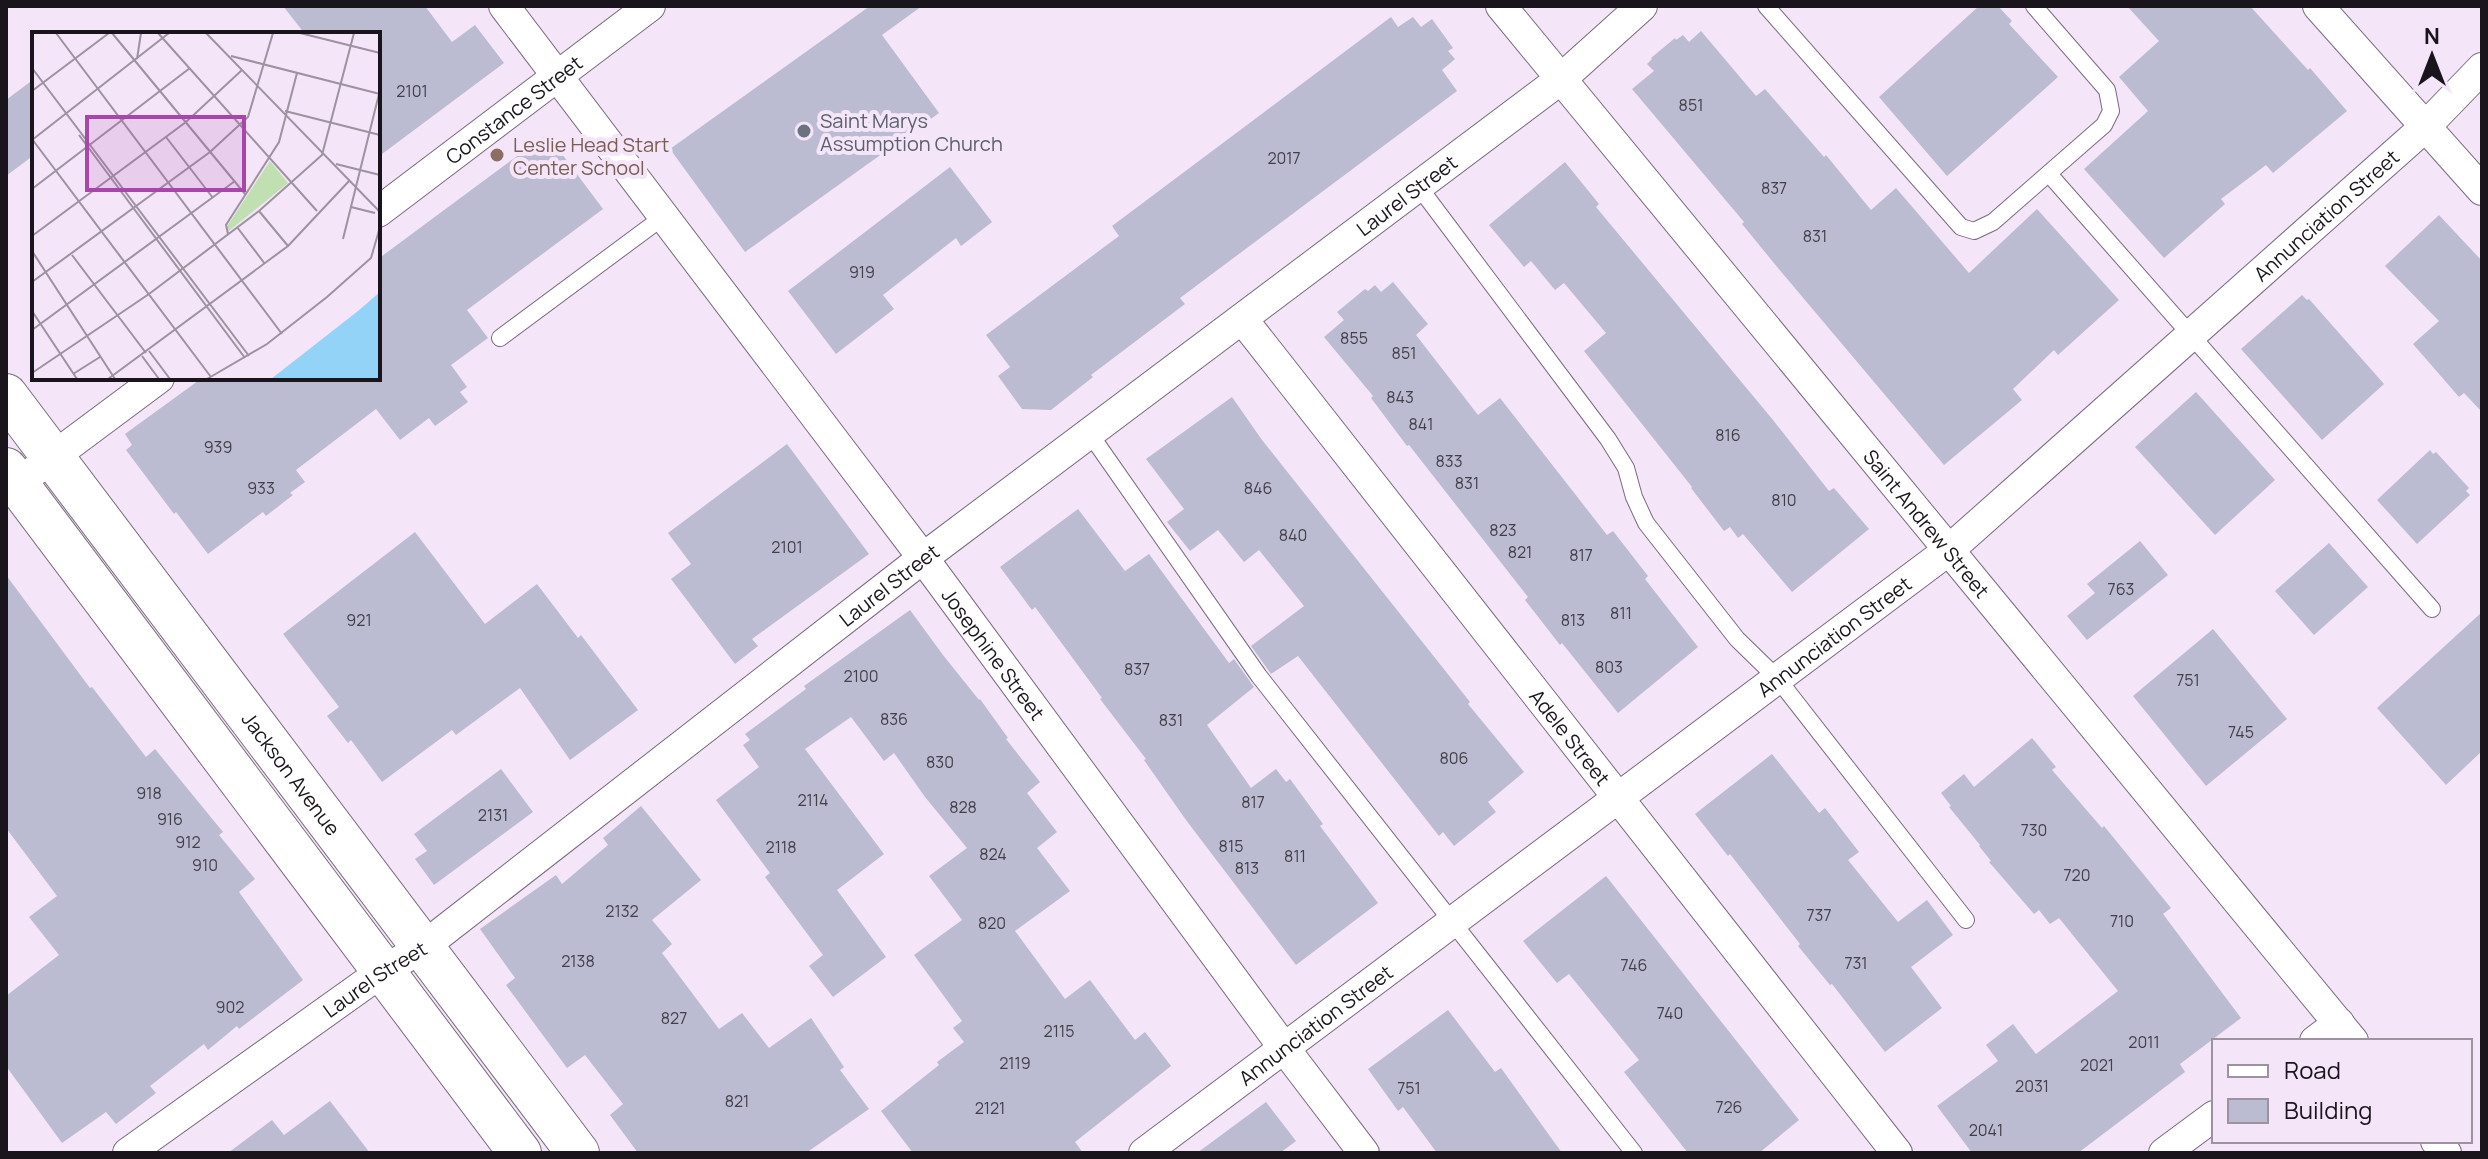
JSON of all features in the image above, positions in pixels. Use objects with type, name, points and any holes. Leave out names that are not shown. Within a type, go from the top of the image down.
[{"type":"street","name":"Josephine Street","points":[[504,6],[923,558],[1364,1153]]},
{"type":"street","name":"Constance Street","points":[[380,210],[650,6]]},
{"type":"street","name":"Saint Andrew Street","points":[[1501,6],[1949,550],[2335,1035]]},
{"type":"street","name":"Laurel Street","points":[[128,1153],[383,971],[423,947],[923,558],[1561,79],[1642,6]]},
{"type":"street","points":[[2318,6],[2482,190]]},
{"type":"street","name":"Annunciation Street","points":[[1144,1153],[1949,550],[2425,127],[2482,68]]},
{"type":"street","name":"Adele Street","points":[[1243,320],[1897,1153]]},
{"type":"street","points":[[156,380],[54,458],[10,482],[520,1153]]},
{"type":"street","name":"Jackson Avenue","points":[[6,395],[578,1153]]},
{"type":"street","points":[[2164,1153],[2212,1117]]},
{"type":"lane","points":[[1766,6],[1961,227],[1974,231],[1993,222],[2049,174],[2104,125],[2111,111],[2107,90],[2034,6]]},
{"type":"lane","points":[[2049,174],[2432,609]]},
{"type":"lane","points":[[1419,187],[1608,439],[1626,468],[1646,523],[1737,639],[1777,678],[1966,920]]},
{"type":"lane","points":[[500,338],[663,217]]},
{"type":"lane","points":[[1090,434],[1259,676],[1634,1153]]},
{"type":"building","points":[[283,6],[425,6],[452,42],[475,25],[504,63],[380,156],[380,32],[303,32]]},
{"type":"building","name":"Saint Marys Assumption Church","points":[[870,6],[922,6],[882,35],[939,113],[745,252],[670,149]]},
{"type":"building","points":[[1979,6],[1998,6],[2012,21],[2009,24],[2058,77],[1947,176],[1879,97]]},
{"type":"building","points":[[2127,6],[2250,6],[2347,111],[2273,173],[2266,165],[2221,199],[2225,204],[2164,258],[2084,169],[2148,111],[2119,77],[2159,41]]},
{"type":"building","points":[[1391,17],[1398,27],[1413,17],[1421,27],[1432,19],[1453,48],[1448,51],[1455,59],[1442,70],[1457,91],[1180,298],[1185,304],[1091,375],[1093,377],[1051,410],[1022,409],[998,376],[1010,367],[986,335],[1119,236],[1112,226]]},
{"type":"building","points":[[1701,31],[1756,96],[1765,89],[1871,210],[1896,188],[1969,273],[2037,209],[2119,300],[2058,355],[2054,350],[2013,389],[2022,400],[1944,465],[1632,89],[1654,71],[1647,64],[1651,58],[1675,38],[1683,35],[1689,42]]},
{"type":"building","points":[[32,80],[32,156],[6,176],[6,100]]},
{"type":"building","points":[[547,134],[603,209],[467,310],[488,338],[451,365],[467,387],[460,392],[468,402],[435,426],[429,418],[400,440],[376,409],[296,470],[305,482],[290,493],[293,495],[266,516],[263,512],[208,554],[126,450],[132,445],[125,434],[199,380],[380,380],[380,258]]},
{"type":"building","points":[[1565,162],[1599,204],[1596,207],[1829,491],[1834,488],[1869,529],[1792,592],[1743,534],[1738,538],[1730,527],[1724,531],[1584,351],[1606,333],[1564,283],[1555,290],[1531,261],[1524,267],[1489,225]]},
{"type":"building","points":[[950,167],[992,222],[961,246],[956,238],[883,295],[894,309],[836,354],[788,291]]},
{"type":"building","points":[[2439,215],[2482,261],[2482,412],[2464,393],[2459,397],[2413,344],[2439,321],[2385,266]]},
{"type":"building","points":[[1393,282],[1428,324],[1416,335],[1478,415],[1500,398],[1607,535],[1613,531],[1648,576],[1645,579],[1698,647],[1618,713],[1562,643],[1560,645],[1525,600],[1528,597],[1324,337],[1344,320],[1337,312],[1365,289],[1368,291],[1375,285],[1381,292]]},
{"type":"building","points":[[2302,295],[2309,299],[2384,384],[2322,440],[2241,349]]},
{"type":"building","points":[[2196,392],[2275,480],[2215,535],[2135,447]]},
{"type":"building","points":[[1232,397],[1262,440],[1524,772],[1488,802],[1496,812],[1454,846],[1443,832],[1439,836],[1298,656],[1271,674],[1251,646],[1304,606],[1259,550],[1244,562],[1218,530],[1190,551],[1167,522],[1184,509],[1146,459]]},
{"type":"building","points":[[787,444],[869,554],[752,639],[758,646],[735,664],[671,579],[691,564],[668,533]]},
{"type":"building","points":[[2430,450],[2433,454],[2436,452],[2469,488],[2466,491],[2470,495],[2417,544],[2377,500]]},
{"type":"building","points":[[1078,509],[1125,571],[1149,554],[1229,663],[1234,659],[1254,687],[1207,725],[1251,788],[1276,769],[1286,782],[1290,779],[1323,824],[1320,826],[1378,903],[1296,965],[1186,820],[1146,759],[1035,607],[1032,610],[1000,567]]},
{"type":"building","points":[[415,532],[485,624],[537,584],[578,638],[581,635],[638,710],[570,760],[520,688],[456,735],[452,730],[382,782],[351,740],[348,743],[327,716],[339,707],[283,634]]},
{"type":"building","points":[[2140,541],[2168,575],[2087,640],[2067,616],[2095,593],[2087,584]]},
{"type":"building","points":[[2329,543],[2368,587],[2314,635],[2275,591]]},
{"type":"building","points":[[6,575],[146,757],[155,749],[223,832],[219,835],[255,879],[239,892],[303,980],[208,1050],[204,1044],[150,1086],[156,1093],[116,1124],[106,1112],[62,1143],[6,1066],[6,996],[59,955],[29,917],[57,896],[6,828]]},
{"type":"building","points":[[910,610],[1040,782],[1027,793],[1057,832],[1037,848],[1070,891],[1015,931],[1065,999],[1090,980],[1135,1040],[1145,1032],[1171,1066],[1075,1142],[1083,1153],[913,1153],[881,1111],[964,1042],[953,1028],[962,1021],[914,955],[962,920],[929,876],[967,848],[894,753],[884,761],[851,717],[805,749],[884,854],[837,890],[886,957],[833,997],[809,966],[823,955],[765,877],[770,873],[716,800],[759,767],[743,745],[750,740],[745,734],[806,689],[804,686]]},
{"type":"building","points":[[2482,612],[2482,751],[2446,785],[2377,708]]},
{"type":"building","points":[[2213,629],[2287,719],[2206,786],[2133,696]]},
{"type":"building","points":[[2032,738],[2056,767],[2052,770],[2102,828],[2104,826],[2171,908],[2163,914],[2241,1018],[2180,1064],[2185,1072],[2078,1153],[1972,1153],[1937,1106],[1998,1061],[1986,1045],[2013,1024],[2036,1054],[2118,991],[2059,918],[2050,924],[2039,910],[2034,914],[1989,862],[1941,793],[1964,774],[1974,787]]},
{"type":"building","points":[[1772,754],[1819,813],[1825,808],[1859,852],[1848,860],[1898,922],[1927,900],[1953,935],[1911,967],[1942,1008],[1885,1052],[1695,814]]},
{"type":"building","points":[[501,769],[533,812],[434,885],[415,859],[427,851],[414,834]]},
{"type":"building","points":[[641,806],[701,880],[652,920],[672,944],[662,953],[719,1029],[742,1013],[769,1048],[811,1018],[844,1067],[840,1070],[869,1109],[806,1153],[638,1153],[610,1115],[623,1104],[585,1055],[567,1068],[506,985],[515,978],[480,929],[556,875],[562,884],[608,845],[603,838]]},
{"type":"building","points":[[1606,876],[1799,1120],[1759,1153],[1688,1153],[1624,1072],[1639,1060],[1569,974],[1557,983],[1523,941]]},
{"type":"building","points":[[1448,1010],[1495,1072],[1501,1068],[1562,1153],[1437,1153],[1403,1107],[1398,1111],[1368,1069]]},
{"type":"building","points":[[330,1101],[370,1153],[228,1153],[272,1120],[284,1135]]},
{"type":"building","points":[[1266,1102],[1296,1141],[1280,1153],[1197,1153]]},
{"type":"place","name":"Saint Marys Assumption Church","points":[[804,131]]},
{"type":"place","name":"Leslie Head Start Center School","points":[[497,155]]}]
